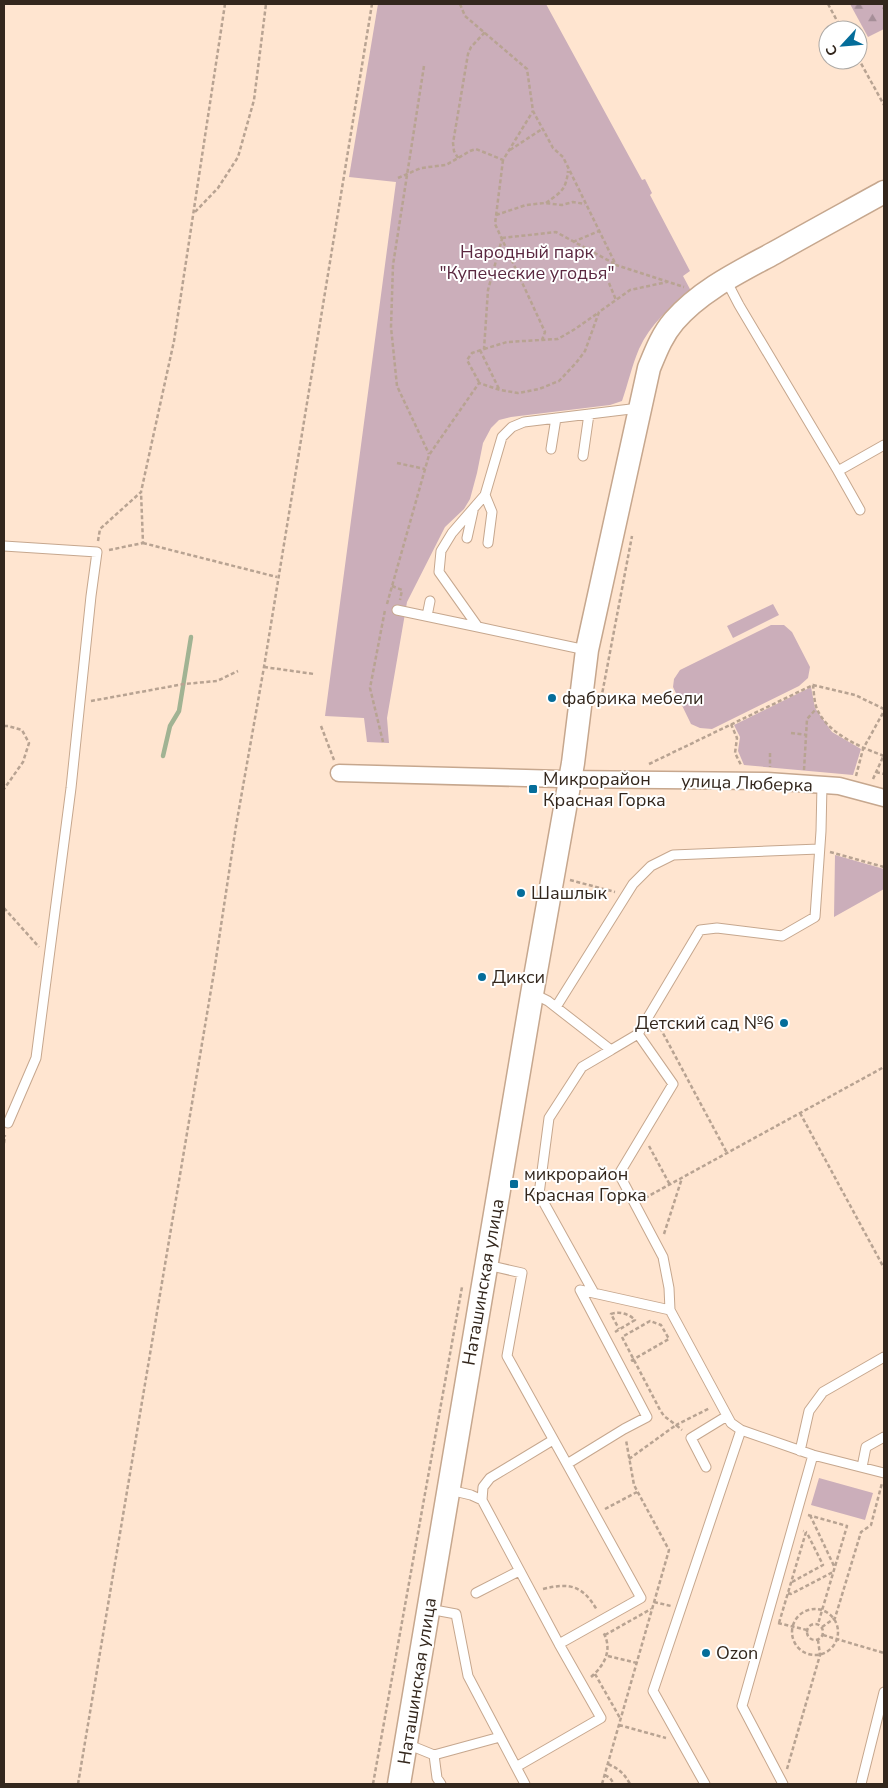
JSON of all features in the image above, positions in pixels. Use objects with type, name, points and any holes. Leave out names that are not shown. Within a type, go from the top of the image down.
[{"type":"street","name":"Наташинская улица","points":[[400,1784],[486,1265],[570,780],[587,650],[649,368],[657,347],[665,334],[674,321],[695,301],[726,280],[884,192]]},
{"type":"street","name":"улица Люберка","points":[[339,773],[570,780],[767,781],[840,786],[884,798]]},
{"type":"lane","points":[[726,280],[860,510]]},
{"type":"lane","points":[[478,627],[439,572],[441,551],[452,533],[485,495],[502,437],[512,427],[524,422],[641,408]]},
{"type":"lane","points":[[583,456],[589,414]]},
{"type":"lane","points":[[551,449],[556,418]]},
{"type":"lane","points":[[838,471],[884,445]]},
{"type":"lane","points":[[485,495],[492,512],[488,543]]},
{"type":"lane","points":[[467,538],[473,509]]},
{"type":"lane","points":[[4,546],[97,552],[71,788],[36,1058],[8,1123]]},
{"type":"lane","points":[[427,616],[430,601]]},
{"type":"lane","points":[[397,610],[587,650]]},
{"type":"lane","points":[[594,1293],[539,1194],[549,1118],[582,1067],[638,1034],[700,930],[717,928],[782,936],[815,917],[822,785]]},
{"type":"lane","points":[[556,1007],[633,884],[651,866],[673,855],[819,849]]},
{"type":"lane","points":[[532,994],[548,1001],[611,1050]]},
{"type":"lane","points":[[638,1034],[673,1084],[644,1136],[619,1174],[663,1257],[670,1288],[670,1310],[731,1423],[741,1430],[800,1451],[884,1474]]},
{"type":"lane","points":[[486,1265],[522,1273],[507,1356],[641,1598],[559,1644]]},
{"type":"lane","points":[[566,1464],[647,1417],[580,1290],[670,1310]]},
{"type":"lane","points":[[800,1451],[809,1412],[822,1392],[884,1356]]},
{"type":"lane","points":[[706,1466],[691,1438],[728,1416]]},
{"type":"lane","points":[[704,1784],[654,1691],[741,1430]]},
{"type":"lane","points":[[862,1467],[866,1447],[884,1437]]},
{"type":"lane","points":[[516,1766],[602,1718],[559,1644],[482,1500],[483,1487],[490,1478],[553,1440]]},
{"type":"lane","points":[[783,1784],[742,1706],[813,1455]]},
{"type":"lane","points":[[448,1490],[471,1495],[482,1500]]},
{"type":"lane","points":[[476,1593],[520,1571]]},
{"type":"lane","points":[[429,1609],[456,1614],[468,1676],[525,1784]]},
{"type":"lane","points":[[861,1784],[884,1692]]},
{"type":"lane","points":[[407,1744],[434,1755],[500,1737]]},
{"type":"lane","points":[[434,1755],[437,1778],[440,1784]]},
{"type":"path","points":[[143,543],[141,492],[174,341],[225,4]]},
{"type":"path","points":[[194,213],[218,188],[238,157],[254,100],[266,4]]},
{"type":"path","points":[[78,1784],[211,992],[236,826],[264,667],[372,4]]},
{"type":"path","points":[[460,4],[466,16],[527,69],[533,111],[553,148],[563,157],[616,264]]},
{"type":"path","points":[[828,4],[837,20]]},
{"type":"path","points":[[458,158],[453,143],[468,54],[471,47],[485,32]]},
{"type":"path","points":[[424,66],[393,265],[391,327],[398,386],[429,455]]},
{"type":"path","points":[[865,70],[884,105]]},
{"type":"path","points":[[533,111],[503,160],[495,224],[545,332],[542,340]]},
{"type":"path","points":[[509,151],[542,129]]},
{"type":"path","points":[[398,178],[421,168],[446,165],[476,149],[503,160]]},
{"type":"path","points":[[545,203],[561,192],[567,184],[568,169]]},
{"type":"path","points":[[345,174],[350,175]]},
{"type":"path","points":[[496,215],[526,206],[545,203],[562,205],[573,202],[586,204]]},
{"type":"path","points":[[573,242],[599,231]]},
{"type":"path","points":[[502,238],[556,232],[616,264],[689,289]]},
{"type":"path","points":[[500,390],[482,349],[488,290],[502,238]]},
{"type":"path","points":[[599,312],[585,351],[576,363],[559,380],[539,389],[518,393],[500,390],[479,383],[467,360],[472,353],[507,342],[558,339],[630,290],[666,282]]},
{"type":"path","points":[[609,283],[616,300]]},
{"type":"path","points":[[383,742],[370,688],[384,613],[429,455],[479,383]]},
{"type":"path","points":[[397,464],[425,469]]},
{"type":"path","points":[[141,492],[100,529],[97,552],[143,543],[277,578]]},
{"type":"path","points":[[600,705],[634,529]]},
{"type":"path","points":[[264,667],[314,674]]},
{"type":"path","points":[[80,703],[184,684],[217,682],[238,671]]},
{"type":"path","points":[[813,685],[816,708],[833,731],[863,748],[884,756],[872,781]]},
{"type":"path","points":[[647,765],[813,685],[854,695],[884,710],[863,748],[855,778]]},
{"type":"path","points":[[804,771],[807,719],[816,708]]},
{"type":"path","points":[[731,724],[738,738],[735,753],[742,769]]},
{"type":"path","points":[[4,726],[22,730],[29,743],[23,762],[4,789]]},
{"type":"path","points":[[321,726],[339,773]]},
{"type":"path","points":[[791,733],[807,735]]},
{"type":"path","points":[[770,753],[771,769]]},
{"type":"path","points":[[876,772],[884,774]]},
{"type":"path","points":[[819,849],[884,867]]},
{"type":"path","points":[[568,879],[626,895]]},
{"type":"path","points":[[4,908],[48,957]]},
{"type":"path","points":[[651,1011],[727,1153]]},
{"type":"path","points":[[634,1204],[884,1067]]},
{"type":"path","points":[[800,1113],[884,1268]]},
{"type":"path","points":[[644,1136],[670,1185]]},
{"type":"path","points":[[659,1250],[682,1178]]},
{"type":"path","points":[[372,1784],[463,1284]]},
{"type":"path","points":[[605,1337],[635,1320],[630,1316],[617,1312],[612,1314],[619,1329]]},
{"type":"path","points":[[620,1367],[634,1359],[670,1339],[661,1325],[650,1321],[622,1337],[634,1359],[664,1416],[691,1438]]},
{"type":"path","points":[[629,1459],[676,1424],[720,1402]]},
{"type":"path","points":[[822,1627],[834,1618],[861,1532],[871,1525],[884,1474]]},
{"type":"path","points":[[594,1515],[638,1492]]},
{"type":"path","points":[[797,1512],[847,1526],[818,1624]]},
{"type":"path","points":[[810,1515],[835,1567]]},
{"type":"path","points":[[778,1579],[791,1583],[823,1565],[806,1532]]},
{"type":"path","points":[[775,1590],[791,1594],[833,1572]]},
{"type":"path","points":[[533,1595],[542,1589],[566,1585],[579,1589],[590,1598],[607,1638],[608,1656],[595,1674],[582,1684]]},
{"type":"path","points":[[641,1598],[681,1608]]},
{"type":"path","points":[[605,1635],[653,1608]]},
{"type":"path","points":[[815,1609],[822,1610],[834,1618],[839,1632],[838,1639],[828,1652],[820,1655],[805,1653],[798,1648],[794,1641],[793,1626],[801,1614],[815,1609]]},
{"type":"path","points":[[767,1620],[807,1630]]},
{"type":"path","points":[[818,1624],[822,1627],[823,1635],[818,1640],[812,1640],[807,1636],[807,1630],[811,1625],[818,1624]]},
{"type":"path","points":[[823,1635],[884,1652]]},
{"type":"path","points":[[783,1784],[820,1655],[818,1640]]},
{"type":"path","points":[[608,1656],[637,1663]]},
{"type":"path","points":[[595,1674],[621,1719]]},
{"type":"path","points":[[619,1725],[664,1739],[676,1733]]},
{"type":"path","points":[[608,1764],[620,1770],[630,1784]]},
{"type":"path","points":[[605,1775],[614,1784]]},
{"type":"green space","name":"Народный парк \"Купеческие угодья\"","points":[[378,4],[546,4],[642,180],[645,179],[652,193],[650,195],[690,271],[683,276],[691,291],[661,317],[649,332],[634,361],[622,401],[610,405],[511,417],[499,420],[491,428],[483,443],[470,499],[464,509],[445,527],[407,602],[387,718],[389,743],[367,742],[364,718],[325,716],[396,182],[349,177]]},
{"type":"green space","points":[[850,4],[884,4],[884,29],[868,37],[868,20],[859,20]]},
{"type":"green space","points":[[773,604],[779,615],[733,638],[727,626]]},
{"type":"green space","points":[[771,625],[784,625],[792,632],[810,667],[808,678],[799,686],[712,729],[700,728],[691,724],[673,687],[674,679],[680,670]]},
{"type":"green space","points":[[811,687],[815,708],[832,732],[861,749],[853,775],[744,765],[738,751],[740,737],[734,725]]},
{"type":"green space","points":[[835,855],[884,869],[884,889],[834,917]]},
{"type":"green space","points":[[819,1478],[873,1493],[865,1520],[811,1505]]},
{"type":"waterway","points":[[163,756],[170,726],[179,711],[191,637]]},
{"type":"place","name":"фабрика мебели","points":[[552,698]]},
{"type":"place","name":"Микрорайон Красная Горка","points":[[533,789]]},
{"type":"place","name":"Шашлык","points":[[521,893]]},
{"type":"place","name":"Дикси","points":[[482,977]]},
{"type":"place","name":"Детский сад №6","points":[[784,1023]]},
{"type":"place","name":"микрорайон Красная Горка","points":[[514,1184]]},
{"type":"place","name":"Ozon","points":[[706,1653]]}]
